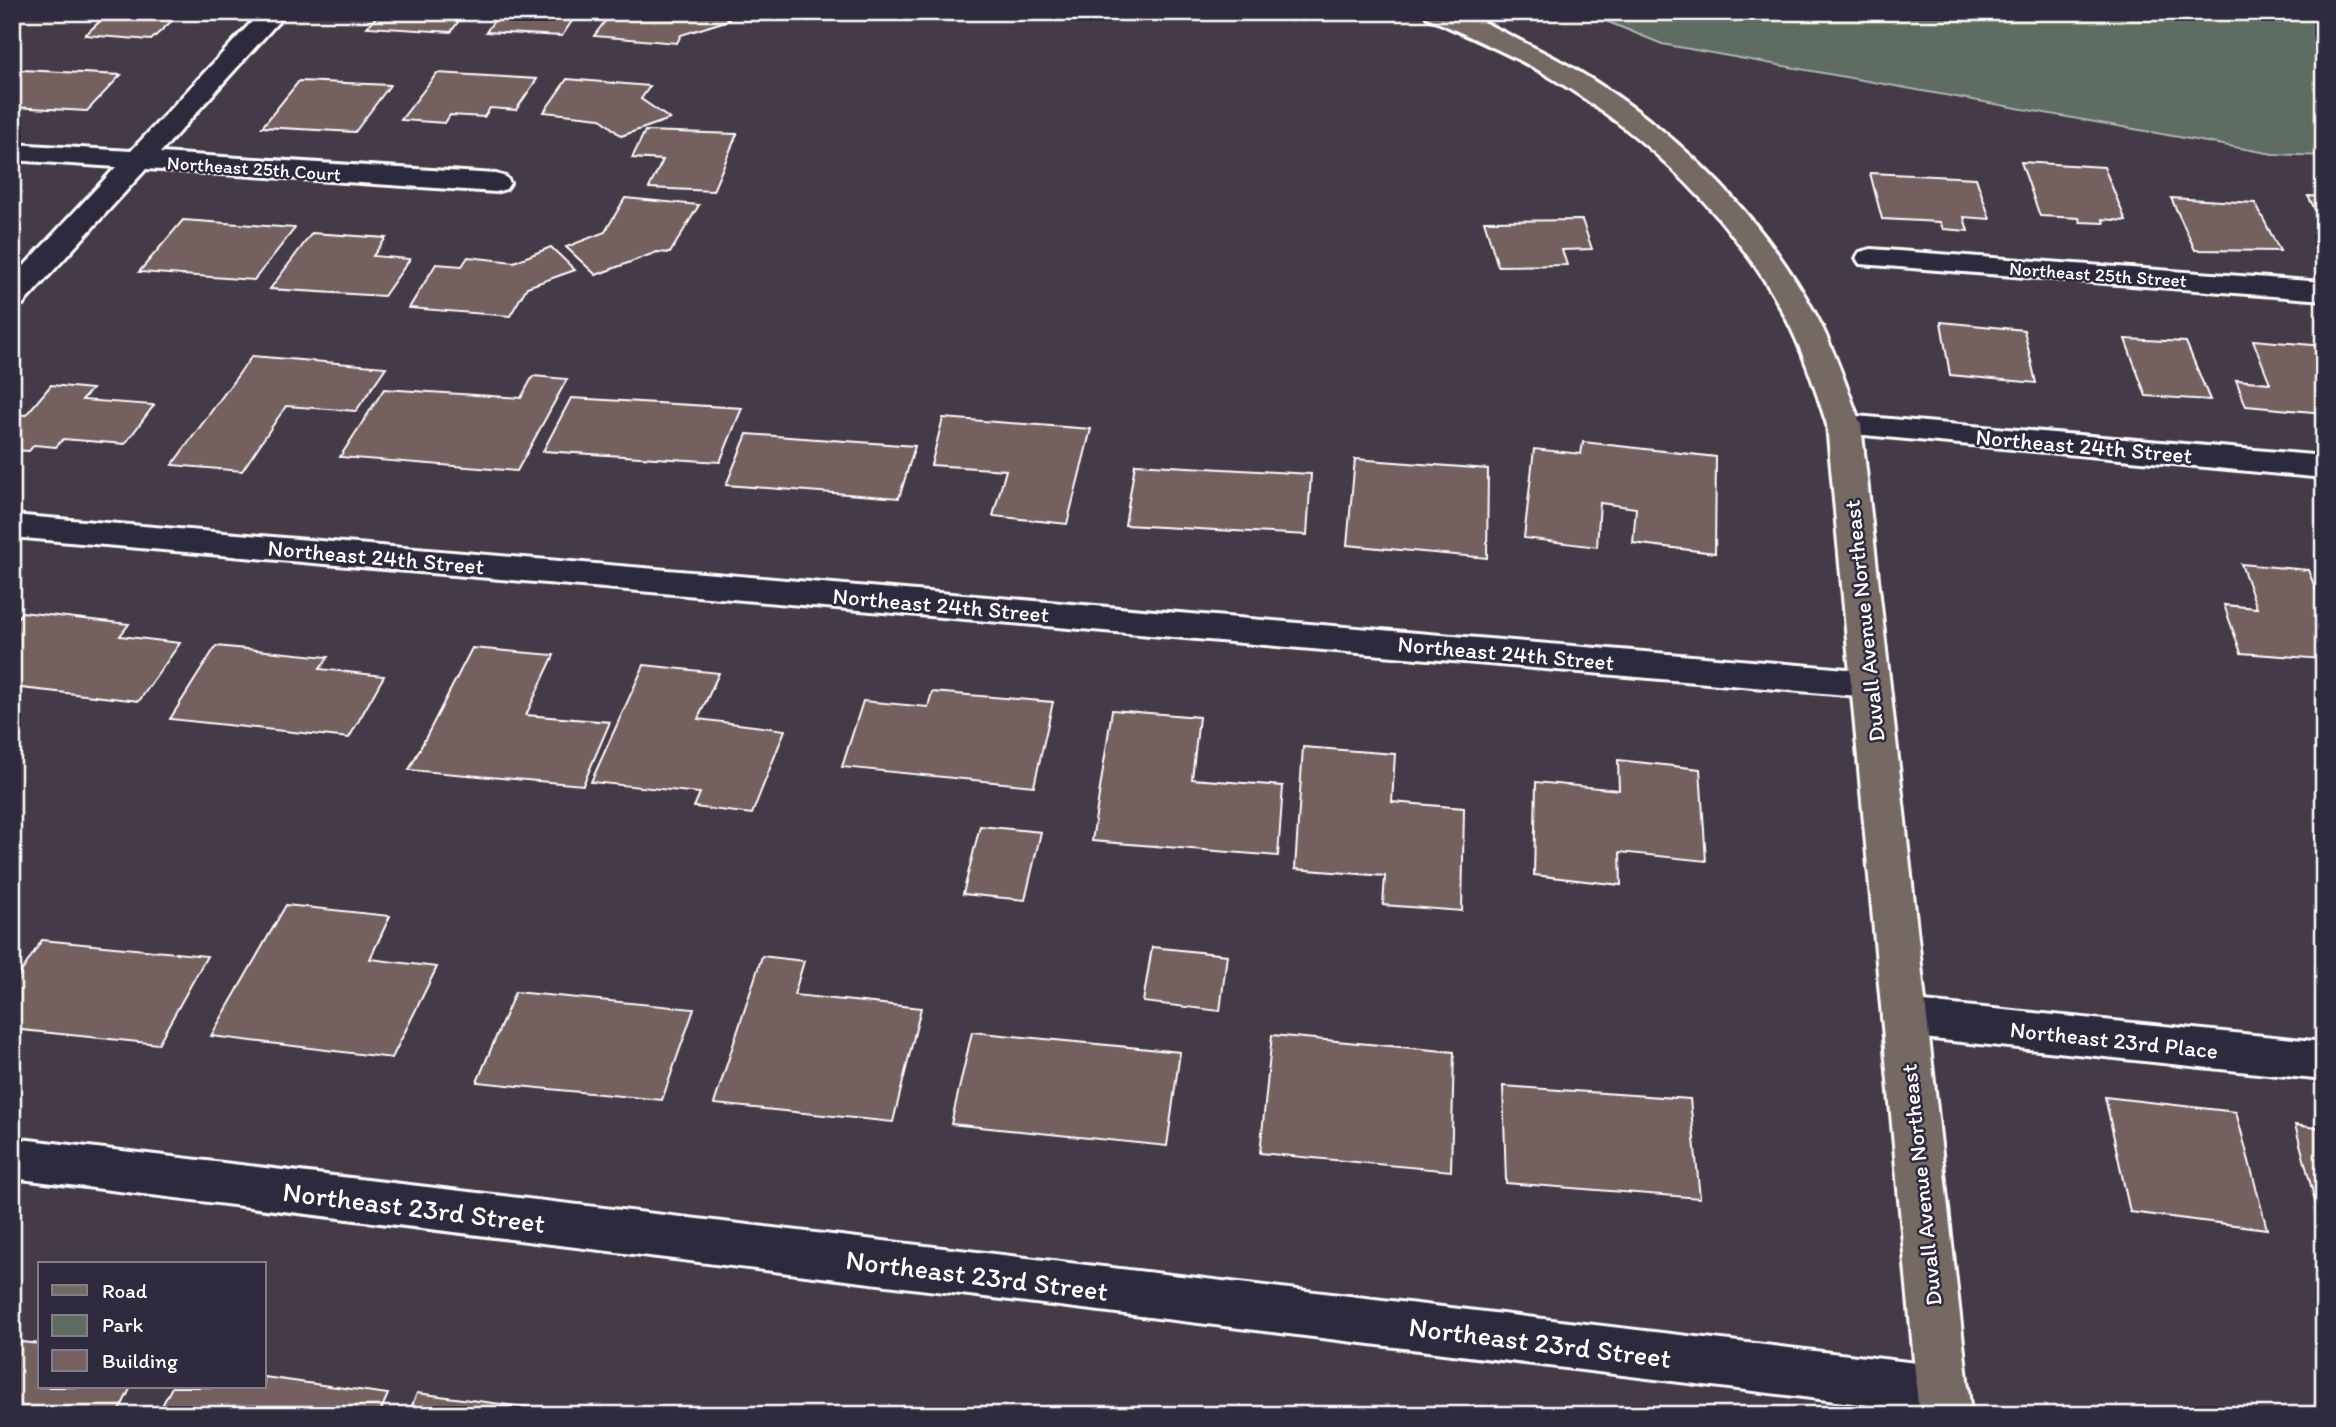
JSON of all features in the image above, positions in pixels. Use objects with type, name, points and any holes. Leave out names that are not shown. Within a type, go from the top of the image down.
[{"type":"main road","name":"Duvall Avenue Northeast","points":[[1436,12],[1561,72],[1617,111],[1682,166],[1733,218],[1793,303],[1821,359],[1844,425],[1944,1402]]},
{"type":"street","points":[[12,297],[275,12]]},
{"type":"street","name":"Northeast 25th Court","points":[[12,152],[496,183]]},
{"type":"street","name":"Northeast 25th Street","points":[[1871,258],[2324,291]]},
{"type":"street","name":"Northeast 24th Street","points":[[1844,425],[2324,467]]},
{"type":"street","name":"Northeast 24th Street","points":[[12,526],[1871,684]]},
{"type":"street","name":"Northeast 23rd Place","points":[[1904,1018],[2324,1061]]},
{"type":"street","name":"Northeast 23rd Street","points":[[12,1158],[1944,1402]]},
{"type":"green space","points":[[1584,12],[2324,12],[2324,156],[2273,154],[1662,44]]},
{"type":"building","points":[[110,12],[186,12],[180,18],[175,18],[151,40],[85,35]]},
{"type":"building","points":[[465,12],[451,32],[367,27],[378,15],[350,13]]},
{"type":"building","points":[[475,12],[578,12],[562,36],[486,32],[496,18],[471,17]]},
{"type":"building","points":[[612,12],[719,12],[729,20],[681,35],[677,43],[594,36]]},
{"type":"building","points":[[22,70],[121,75],[87,111],[12,107],[12,79]]},
{"type":"building","points":[[437,73],[537,79],[516,110],[490,108],[484,117],[450,115],[445,123],[401,120]]},
{"type":"building","points":[[567,79],[650,86],[641,99],[670,119],[621,136],[600,118],[544,112]]},
{"type":"building","points":[[299,81],[390,85],[355,132],[262,127]]},
{"type":"building","points":[[645,131],[737,134],[713,191],[649,188],[663,160],[632,158]]},
{"type":"building","points":[[2021,162],[2104,167],[2126,221],[2103,219],[2104,223],[2080,222],[2079,218],[2040,216]]},
{"type":"building","points":[[1870,173],[1976,178],[1990,219],[1964,217],[1968,231],[1943,229],[1940,222],[1882,219]]},
{"type":"building","points":[[2308,196],[2324,197],[2324,226]]},
{"type":"building","points":[[625,198],[699,205],[670,253],[657,252],[596,275],[566,247],[605,232]]},
{"type":"building","points":[[2171,198],[2255,203],[2280,251],[2195,250]]},
{"type":"building","points":[[183,220],[295,228],[254,280],[139,272]]},
{"type":"building","points":[[1582,220],[1592,249],[1562,250],[1567,265],[1498,266],[1484,221]]},
{"type":"building","points":[[312,233],[386,238],[373,256],[410,259],[384,296],[270,289]]},
{"type":"building","points":[[551,247],[575,270],[527,287],[510,316],[409,308],[436,264],[462,266],[468,257],[514,262]]},
{"type":"building","points":[[1941,322],[2024,330],[2036,383],[1950,375]]},
{"type":"building","points":[[2125,339],[2186,342],[2210,400],[2146,396]]},
{"type":"building","points":[[2253,340],[2324,346],[2324,413],[2246,406],[2236,380],[2270,383]]},
{"type":"building","points":[[252,356],[386,367],[356,411],[286,406],[242,471],[172,465]]},
{"type":"building","points":[[533,376],[567,379],[517,471],[340,457],[384,389],[521,398]]},
{"type":"building","points":[[51,385],[92,389],[82,400],[154,405],[125,444],[63,439],[56,447],[34,445],[29,451],[12,450],[12,414],[26,415]]},
{"type":"building","points":[[571,398],[742,408],[720,462],[543,451]]},
{"type":"building","points":[[943,418],[1091,429],[1067,524],[993,516],[1006,470],[931,465]]},
{"type":"building","points":[[747,434],[915,446],[899,498],[726,485]]},
{"type":"building","points":[[1583,442],[1716,457],[1715,553],[1633,543],[1636,508],[1600,503],[1597,547],[1524,538],[1534,449],[1581,454]]},
{"type":"building","points":[[1355,459],[1488,469],[1487,558],[1347,545]]},
{"type":"building","points":[[1135,464],[1311,474],[1307,535],[1125,525]]},
{"type":"building","points":[[2241,564],[2308,570],[2324,609],[2324,659],[2241,653],[2224,605],[2257,608]]},
{"type":"building","points":[[22,612],[129,624],[120,636],[180,643],[139,701],[12,687],[12,624]]},
{"type":"building","points":[[216,646],[328,657],[320,669],[384,676],[349,738],[170,719]]},
{"type":"building","points":[[472,648],[554,655],[526,715],[610,722],[583,785],[409,770]]},
{"type":"building","points":[[644,665],[719,673],[698,719],[785,730],[752,814],[694,807],[700,793],[591,782]]},
{"type":"building","points":[[932,692],[1053,702],[1034,786],[842,767],[863,701],[928,707]]},
{"type":"building","points":[[1112,710],[1199,717],[1192,779],[1283,786],[1278,856],[1092,841]]},
{"type":"building","points":[[1303,747],[1395,754],[1392,802],[1464,808],[1462,911],[1383,905],[1385,876],[1295,869]]},
{"type":"building","points":[[1618,760],[1700,769],[1706,861],[1620,852],[1621,885],[1534,875],[1536,782],[1619,790]]},
{"type":"building","points":[[980,826],[1041,832],[1025,900],[963,894]]},
{"type":"building","points":[[286,905],[390,916],[370,959],[437,967],[392,1058],[211,1036]]},
{"type":"building","points":[[42,940],[207,956],[158,1044],[12,1029],[12,986]]},
{"type":"building","points":[[1152,947],[1227,955],[1220,1011],[1143,1002]]},
{"type":"building","points":[[762,956],[804,961],[794,995],[921,1008],[893,1122],[714,1104]]},
{"type":"building","points":[[515,992],[694,1009],[662,1100],[477,1082]]},
{"type":"building","points":[[972,1032],[1180,1052],[1167,1146],[951,1124]]},
{"type":"building","points":[[1272,1035],[1454,1052],[1451,1171],[1260,1153]]},
{"type":"building","points":[[1503,1086],[1690,1099],[1700,1198],[1506,1183]]},
{"type":"building","points":[[2105,1097],[2236,1112],[2267,1229],[2130,1212]]},
{"type":"building","points":[[2295,1125],[2324,1129],[2324,1235]]},
{"type":"building","points":[[12,1341],[38,1344],[38,1388],[130,1388],[117,1415],[12,1415]]},
{"type":"building","points":[[266,1377],[388,1394],[379,1415],[157,1415],[171,1388],[266,1388]]},
{"type":"building","points":[[417,1393],[585,1415],[408,1415]]}]
